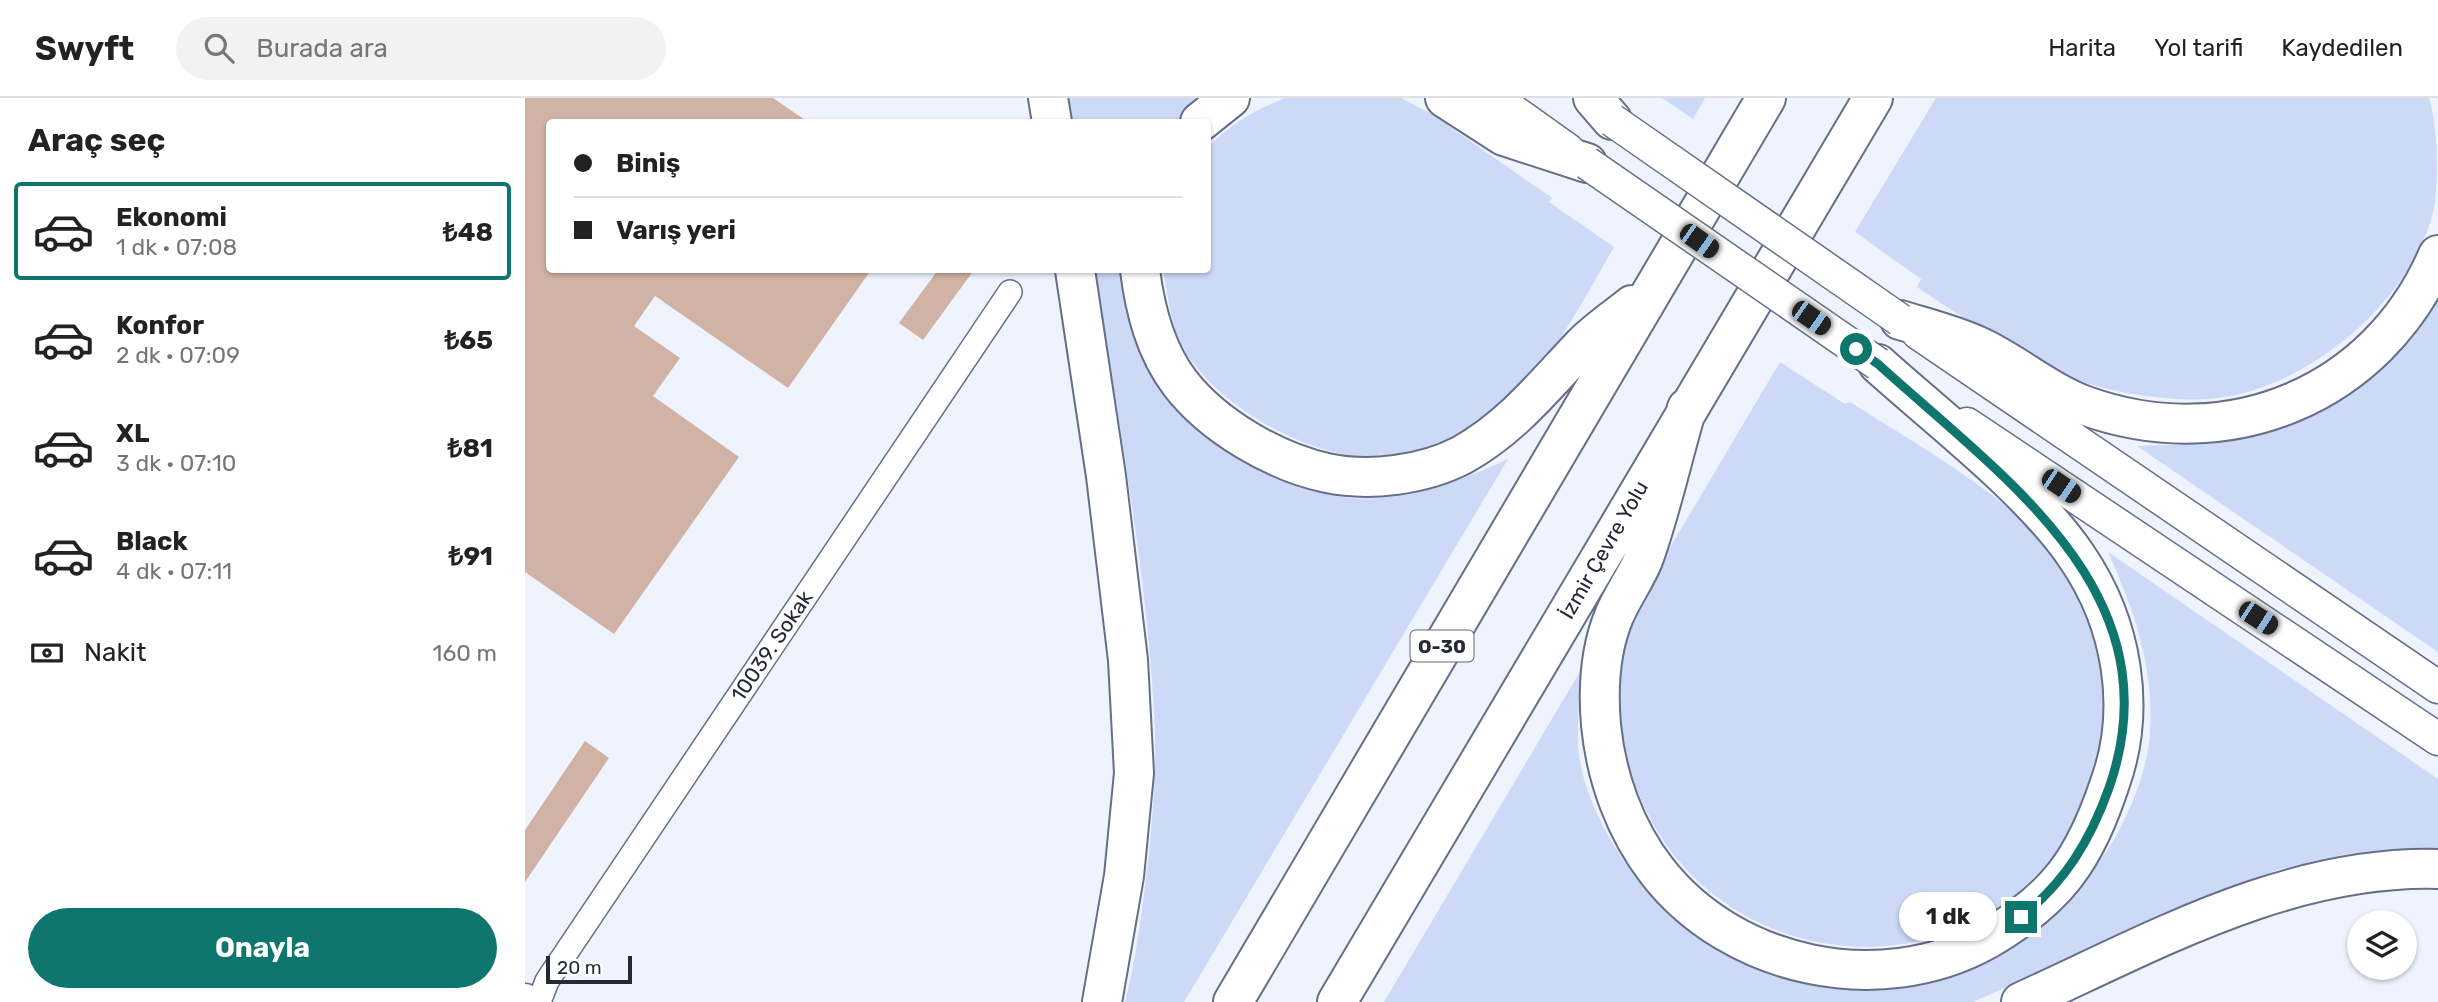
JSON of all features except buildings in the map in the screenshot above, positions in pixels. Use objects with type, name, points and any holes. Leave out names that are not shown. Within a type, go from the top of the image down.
[{"type":"highway","points":[[1048,98],[1052,119]]},
{"type":"highway","points":[[1204,119],[1230,98]]},
{"type":"highway","points":[[1445,98],[1504,136],[1587,163]]},
{"type":"highway","name":"O-30","points":[[1233,1002],[1650,290],[1766,98]]},
{"type":"highway","name":"İzmir Çevre Yolu","points":[[1337,1002],[1873,98]]},
{"type":"highway","points":[[1852,133],[1893,98]]},
{"type":"highway","points":[[1899,320],[1978,346],[2085,406],[2151,423],[2235,421],[2281,409],[2318,391],[2360,363],[2403,317],[2424,287],[2438,255]]},
{"type":"highway","points":[[1075,273],[1106,476],[1123,621],[1134,773],[1124,876],[1102,1002]]},
{"type":"highway","points":[[1140,273],[1145,307],[1158,345],[1179,383],[1203,408],[1278,457],[1327,474],[1370,477],[1408,472],[1460,456],[1512,422],[1585,343],[1650,290]]},
{"type":"highway","points":[[1687,408],[1642,562],[1613,618],[1600,677],[1601,728],[1611,778],[1627,824],[1658,873],[1691,906],[1731,935],[1778,957],[1824,967],[1870,972],[1913,968],[1965,952],[2007,928],[2064,878],[2085,847],[2103,805],[2118,762],[2125,713],[2115,639],[2100,598],[2077,557],[2010,483],[1878,364]]},
{"type":"highway","points":[[2021,1002],[2259,897],[2324,879],[2372,871],[2438,869]]},
{"type":"main road","points":[[1495,98],[1878,364],[2438,739]]},
{"type":"main road","points":[[1580,98],[1603,109],[1899,320],[2438,687]]},
{"type":"street","name":"10039. Sokak","points":[[539,1002],[547,981],[1010,292]]},
{"type":"shaded area","points":[[1069,98],[1201,98],[1178,119],[1072,119]]},
{"type":"shaded area","points":[[1285,98],[1401,98],[1430,113],[1552,198],[1549,202],[1614,247],[1565,332],[1537,372],[1504,408],[1477,428],[1428,449],[1394,456],[1352,456],[1324,450],[1296,440],[1243,410],[1200,372],[1185,351],[1173,322],[1163,273],[1211,273],[1211,144],[1244,118]]},
{"type":"shaded area","points":[[1662,98],[1705,98],[1693,119]]},
{"type":"shaded area","points":[[1936,98],[2429,98],[2437,150],[2435,203],[2424,239],[2405,273],[2381,306],[2351,335],[2317,360],[2281,379],[2245,393],[2208,399],[2158,397],[2108,389],[2061,373],[1984,331],[1917,287],[1921,279],[1855,232]]},
{"type":"shaded area","points":[[1095,273],[1123,273],[1126,307],[1136,340],[1150,371],[1170,399],[1193,424],[1221,445],[1251,464],[1284,479],[1342,497],[1392,497],[1451,483],[1508,459],[1184,1002],[1125,1002],[1149,855],[1155,736],[1145,601]]},
{"type":"shaded area","points":[[2438,300],[2438,652],[2137,446],[2232,439],[2264,433],[2305,419],[2363,384],[2397,355],[2411,340]]},
{"type":"shaded area","points":[[1780,362],[1845,404],[1850,402],[1937,456],[2023,520],[2067,568],[2082,595],[2093,625],[2102,671],[2108,732],[2076,827],[2054,857],[2003,908],[1977,923],[1940,936],[1888,946],[1846,946],[1804,939],[1765,925],[1728,905],[1696,879],[1668,847],[1646,810],[1625,755],[1620,727],[1620,673],[1633,618],[1645,590]]},
{"type":"shaded area","points":[[2108,552],[2438,779],[2438,850],[2346,854],[2277,870],[2186,906],[1973,1002],[1384,1002],[1581,670],[1578,747],[1590,797],[1613,844],[1632,872],[1684,915],[1746,945],[1813,962],[1882,966],[1950,956],[2013,932],[2069,893],[2114,840],[2133,801],[2146,759],[2150,707],[2145,661],[2134,617]]},
{"type":"route","points":[[1856,349],[1878,364],[2010,483],[2050,523],[2077,557],[2100,598],[2115,639],[2122,670],[2125,713],[2118,762],[2085,847],[2064,878],[2021,917]]}]
